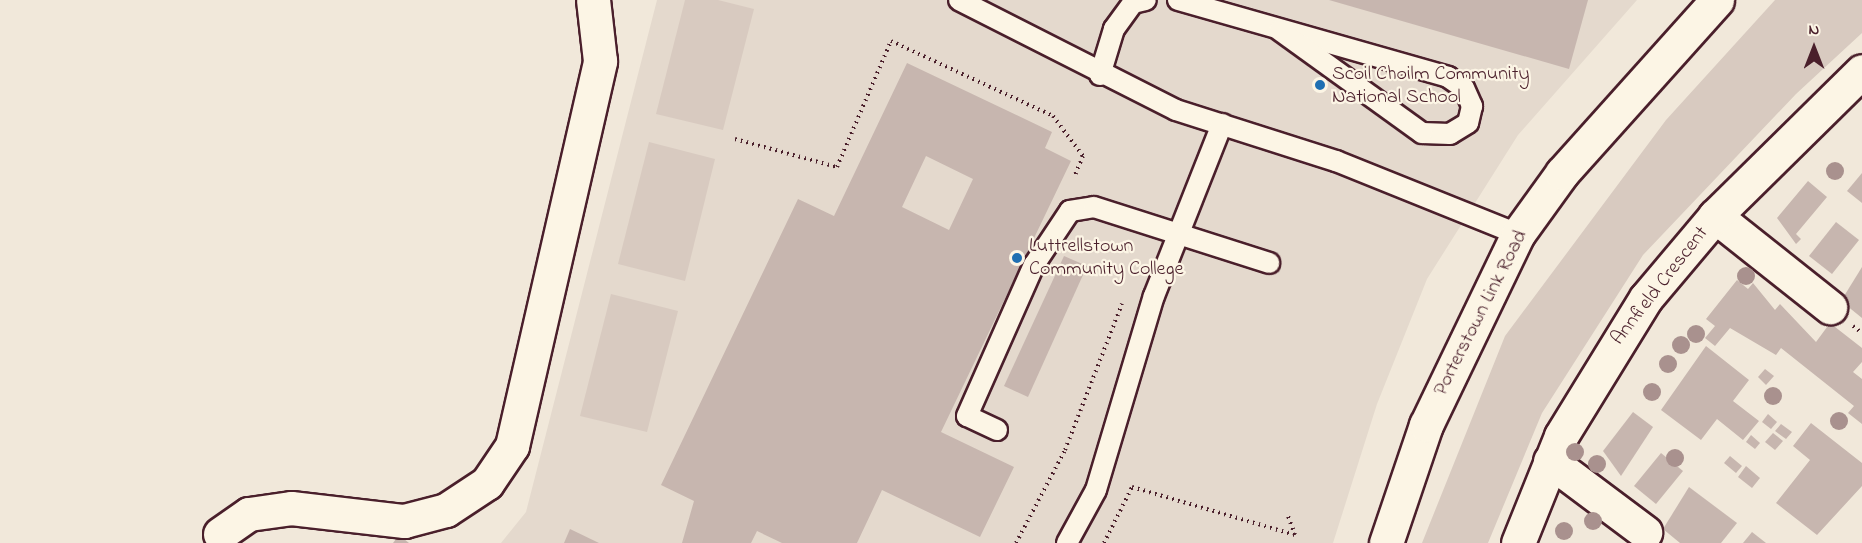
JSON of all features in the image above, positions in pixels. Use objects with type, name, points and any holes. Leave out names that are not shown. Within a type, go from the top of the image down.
[{"type":"street","points":[[220,534],[249,514],[291,508],[404,521],[446,510],[488,483],[512,446],[600,61],[593,0]]},
{"type":"street","name":"Porterstown Link Road","points":[[1386,543],[1426,425],[1518,234],[1562,173],[1717,0]]},
{"type":"street","name":"Annfield Crescent","points":[[1518,543],[1550,460],[1621,334],[1715,216],[1862,71]]},
{"type":"street","points":[[1715,216],[1830,307]]},
{"type":"street","points":[[1550,460],[1645,532]]},
{"type":"lane","points":[[959,0],[1100,75],[1176,110],[1336,161],[1518,234]]},
{"type":"lane","points":[[1100,75],[1114,29],[1133,3],[1146,0]]},
{"type":"lane","points":[[1178,0],[1279,30],[1306,32],[1448,77],[1464,88],[1472,106],[1468,123],[1450,134],[1422,133],[1279,30]]},
{"type":"lane","points":[[1067,543],[1096,490],[1177,235],[1222,124]]},
{"type":"lane","points":[[997,430],[967,416],[1034,265],[1070,211],[1094,207],[1269,263]]},
{"type":"path","points":[[735,139],[837,167],[891,41],[1053,116],[1083,156],[1074,177]]},
{"type":"path","points":[[1016,543],[1065,450],[1115,313],[1126,300]]},
{"type":"path","points":[[1104,543],[1132,487],[1295,535],[1288,516]]},
{"type":"shaded area","name":"Luttrellstown Community College","points":[[657,0],[1637,0],[1518,135],[1427,279],[1377,404],[1333,543],[501,543],[526,512]]},
{"type":"shaded area","points":[[685,0],[718,0],[754,9],[723,130],[656,114]]},
{"type":"shaded area","points":[[1775,0],[1862,0],[1862,33],[1796,94],[1643,255],[1542,413],[1488,543],[1422,543],[1505,336],[1666,120]]},
{"type":"shaded area","points":[[649,142],[715,159],[685,281],[618,264]]},
{"type":"shaded area","points":[[611,294],[678,311],[647,432],[580,416]]},
{"type":"building","points":[[1329,0],[1588,0],[1569,69]]},
{"type":"building","points":[[907,63],[1052,132],[1045,148],[1071,161],[941,432],[1014,467],[980,537],[882,490],[857,543],[782,543],[757,531],[751,543],[682,543],[694,501],[661,485],[798,199],[834,216]],"holes":[[[926,156],[973,179],[949,230],[902,207]]]},
{"type":"building","points":[[1862,173],[1862,203],[1847,191]]},
{"type":"building","points":[[1808,181],[1827,197],[1796,234],[1801,239],[1796,244],[1777,218]]},
{"type":"building","points":[[1836,222],[1859,240],[1832,274],[1809,256]]},
{"type":"building","points":[[1064,256],[1087,266],[1028,397],[1004,386]]},
{"type":"building","points":[[1862,267],[1862,318],[1841,301]]},
{"type":"building","points":[[1737,280],[1748,289],[1753,283],[1775,310],[1780,304],[1816,342],[1830,323],[1862,348],[1862,362],[1853,372],[1862,379],[1862,424],[1848,413],[1854,406],[1781,348],[1776,355],[1730,328],[1715,346],[1705,338],[1715,326],[1706,319]]},
{"type":"building","points":[[1706,346],[1749,380],[1733,401],[1759,421],[1743,440],[1717,419],[1701,440],[1661,410]]},
{"type":"building","points":[[1765,369],[1774,376],[1766,385],[1758,377]]},
{"type":"building","points":[[1633,412],[1653,427],[1621,476],[1603,451]]},
{"type":"building","points":[[1768,414],[1777,422],[1771,429],[1762,422]]},
{"type":"building","points":[[1811,423],[1862,463],[1862,486],[1817,535],[1776,503],[1810,460],[1793,446]]},
{"type":"building","points":[[1781,424],[1792,432],[1786,439],[1775,431]]},
{"type":"building","points":[[1773,433],[1783,441],[1775,450],[1765,442]]},
{"type":"building","points":[[1751,435],[1760,443],[1755,449],[1746,442]]},
{"type":"building","points":[[1661,453],[1683,471],[1656,504],[1634,486]]},
{"type":"building","points":[[1730,456],[1742,466],[1736,473],[1724,463]]},
{"type":"building","points":[[1746,466],[1760,478],[1752,488],[1738,477]]},
{"type":"building","points":[[1689,487],[1737,523],[1721,543],[1680,543],[1663,529]]},
{"type":"building","points":[[570,529],[599,543],[564,543]]},
{"type":"building","points":[[1752,532],[1766,543],[1743,543]]},
{"type":"building","points":[[399,535],[409,543],[393,543]]},
{"type":"place","name":"Scoil Choilm Community National School","points":[[1320,85]]},
{"type":"place","name":"Luttrellstown Community College","points":[[1017,258]]}]
